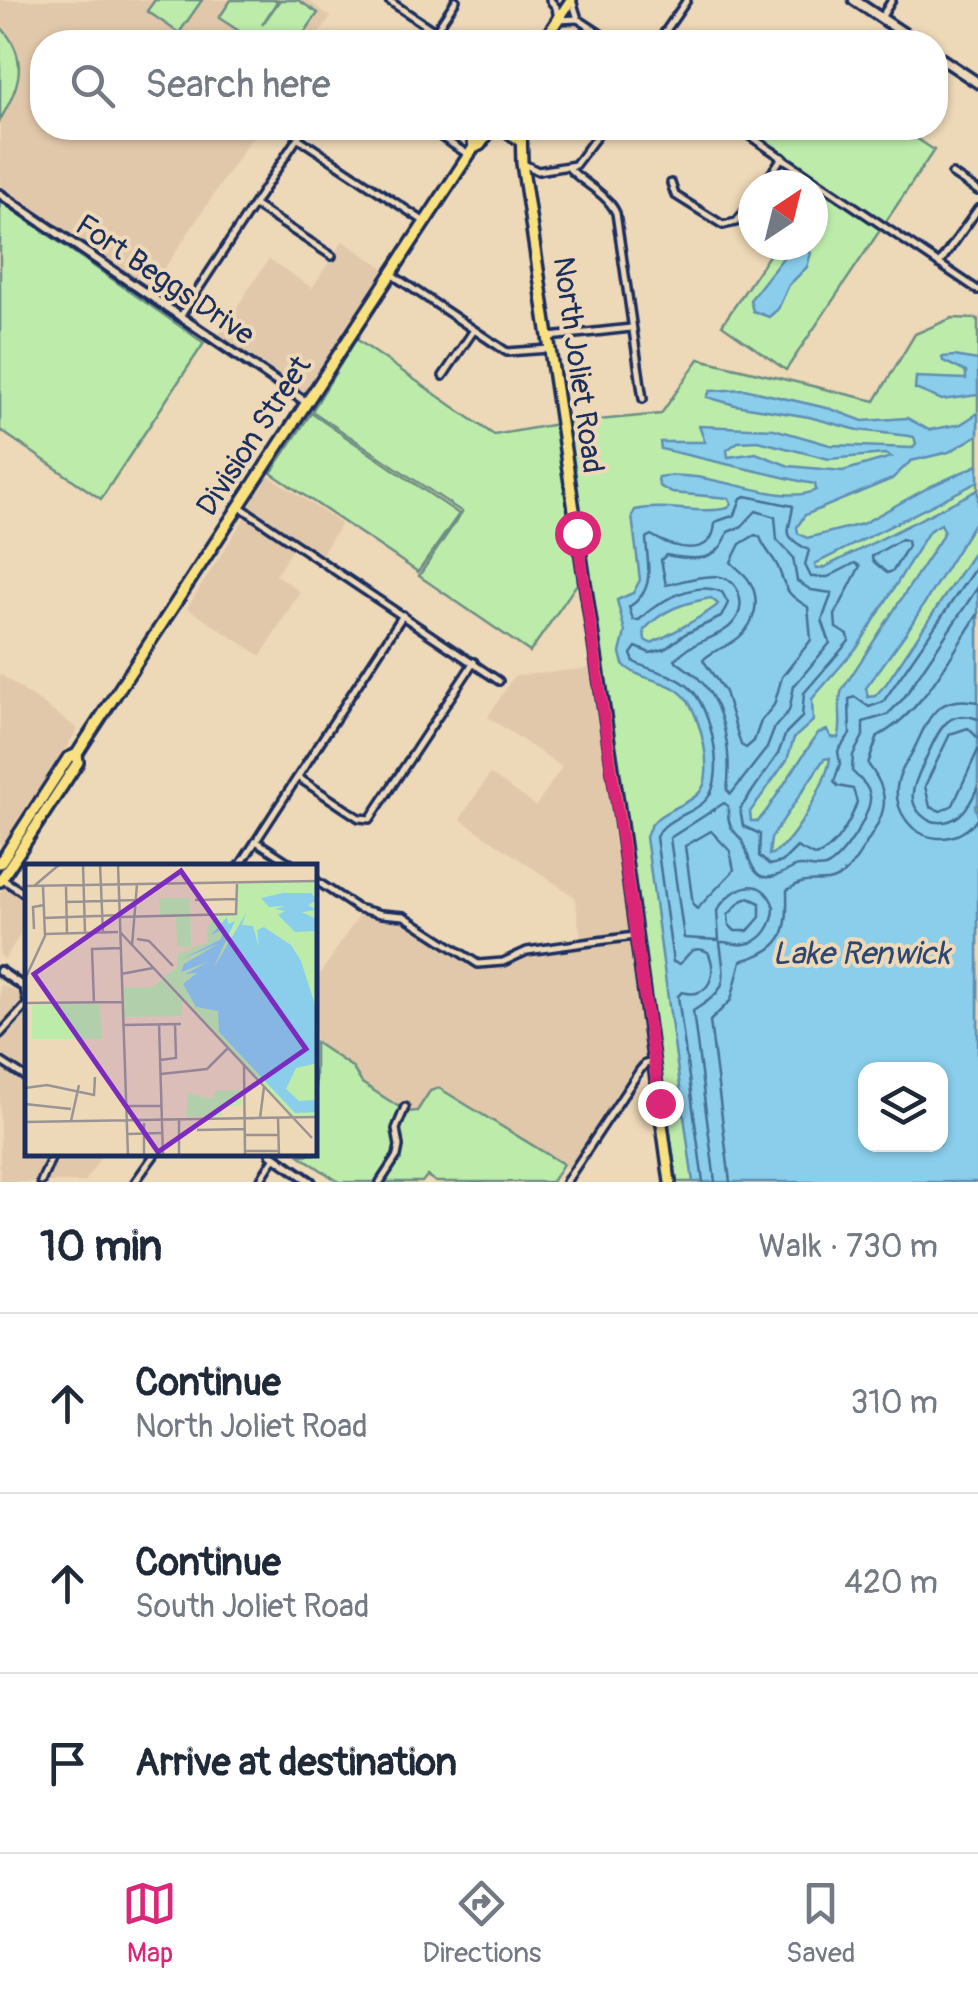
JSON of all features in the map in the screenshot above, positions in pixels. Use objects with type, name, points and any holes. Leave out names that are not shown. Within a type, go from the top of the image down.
[{"type":"main road","points":[[552,30],[571,0]]},
{"type":"main road","points":[[854,0],[900,30]]},
{"type":"main road","points":[[948,63],[978,83]]},
{"type":"main road","name":"Division Street","points":[[0,863],[68,758],[77,754],[471,151],[474,140]]},
{"type":"main road","name":"Division Street","points":[[471,151],[484,140]]},
{"type":"main road","name":"North Joliet Road","points":[[518,140],[670,1182]]},
{"type":"main road","name":"Division Street","points":[[1,879],[78,762],[77,754]]},
{"type":"street","points":[[388,0],[432,30]]},
{"type":"street","points":[[436,30],[456,0]]},
{"type":"street","points":[[578,19],[571,0],[550,0],[557,8],[558,20],[578,19],[595,30]]},
{"type":"street","points":[[667,30],[688,0]]},
{"type":"street","points":[[881,18],[892,0]]},
{"type":"street","points":[[180,317],[297,140]]},
{"type":"street","points":[[301,140],[425,222]]},
{"type":"street","points":[[450,140],[471,151]]},
{"type":"street","points":[[522,164],[538,171],[568,167],[578,163],[594,140]]},
{"type":"street","points":[[756,140],[978,290]]},
{"type":"street","points":[[774,170],[782,157]]},
{"type":"street","points":[[568,167],[606,197],[616,212],[643,398]]},
{"type":"street","points":[[526,183],[538,171]]},
{"type":"street","points":[[952,174],[978,192]]},
{"type":"street","points":[[671,183],[675,194],[722,225],[738,220]]},
{"type":"street","name":"Fort Beggs Drive","points":[[0,194],[306,402]]},
{"type":"street","points":[[254,205],[332,256]]},
{"type":"street","points":[[940,264],[978,209]]},
{"type":"street","points":[[391,274],[507,352],[551,348]]},
{"type":"street","points":[[549,337],[632,328]]},
{"type":"street","points":[[442,376],[474,330]]},
{"type":"street","points":[[239,506],[499,680]]},
{"type":"street","points":[[241,864],[403,616]]},
{"type":"street","points":[[298,777],[359,818],[367,820],[374,816],[474,662]]},
{"type":"street","points":[[256,841],[291,864]]},
{"type":"street","points":[[1,879],[25,894]]},
{"type":"street","points":[[318,882],[356,908],[404,916],[478,964],[503,962],[527,951],[636,936]]},
{"type":"street","points":[[0,971],[25,988]]},
{"type":"street","points":[[0,1034],[25,1007]]},
{"type":"street","points":[[0,1060],[25,1077]]},
{"type":"street","points":[[566,1182],[640,1070],[654,1062]]},
{"type":"street","points":[[380,1182],[397,1156],[400,1146],[396,1129],[405,1106]]},
{"type":"street","points":[[41,1182],[51,1157]]},
{"type":"street","points":[[135,1182],[154,1157]]},
{"type":"street","points":[[259,1182],[272,1157]]},
{"type":"street","points":[[274,1157],[312,1182]]},
{"type":"shaded area","points":[[0,0],[307,0],[331,17],[322,30],[30,30],[30,140],[250,140],[151,289],[0,186]]},
{"type":"shaded area","points":[[343,241],[387,270],[305,392],[219,334],[269,259],[312,288]]},
{"type":"shaded area","points":[[268,475],[341,524],[320,557],[248,508]]},
{"type":"shaded area","points":[[247,514],[294,546],[276,575],[300,591],[261,656],[187,608]]},
{"type":"shaded area","points":[[593,668],[631,930],[581,940],[575,897],[460,819],[490,774],[536,806],[562,767],[488,717],[514,676]]},
{"type":"shaded area","points":[[0,674],[78,729],[0,851]]},
{"type":"shaded area","points":[[9,879],[25,890],[25,926],[5,959],[0,955],[0,893]]},
{"type":"shaded area","points":[[361,912],[404,918],[482,967],[524,955],[633,939],[649,1047],[569,1168],[440,1088],[430,1091],[417,1111],[407,1112],[362,1083],[352,1067],[318,1044],[318,977]]},
{"type":"shaded area","points":[[0,984],[25,996],[25,1157],[101,1157],[85,1182],[0,1182]]},
{"type":"green space","points":[[155,0],[202,0],[181,30],[175,30],[147,11]]},
{"type":"green space","points":[[231,0],[278,0],[262,25],[280,0],[298,0],[318,13],[306,30],[238,30],[219,18]]},
{"type":"green space","points":[[0,26],[15,49],[19,72],[0,120]]},
{"type":"green space","points":[[763,140],[919,140],[934,150],[786,370],[722,325],[766,260],[828,260],[828,170],[805,170]]},
{"type":"green space","points":[[0,201],[204,343],[101,499],[0,430]]},
{"type":"green space","name":"Lake Renwick","points":[[952,318],[978,319],[978,1182],[677,1182],[566,423],[661,414],[699,359],[875,401],[915,334]]},
{"type":"green space","points":[[356,339],[494,435],[557,424],[579,581],[530,652],[419,576],[462,512],[312,411]]},
{"type":"green space","points":[[311,413],[459,514],[418,572],[271,473]]},
{"type":"green space","points":[[318,1044],[352,1067],[362,1083],[407,1112],[417,1111],[430,1091],[439,1088],[563,1164],[552,1182],[436,1182],[427,1176],[422,1182],[339,1182],[302,1157],[318,1157]]},
{"type":"water","points":[[781,260],[809,260],[769,317],[753,311],[750,300]]},
{"type":"water","points":[[942,357],[978,360],[978,395],[942,400],[915,389],[916,377],[966,379],[966,372],[943,361]]},
{"type":"water","name":"Lake Renwick","points":[[744,389],[831,409],[863,421],[907,418],[929,430],[961,424],[978,413],[978,435],[949,452],[911,461],[892,479],[805,515],[797,527],[798,533],[807,538],[862,524],[978,465],[978,481],[974,484],[815,564],[816,569],[825,567],[978,490],[978,517],[908,630],[866,688],[868,697],[875,696],[886,684],[978,546],[978,1182],[693,1182],[646,837],[661,816],[699,793],[704,785],[706,760],[701,730],[685,697],[671,686],[637,674],[623,664],[620,653],[625,632],[617,600],[633,593],[640,580],[632,516],[635,510],[647,508],[717,510],[731,504],[729,498],[672,493],[659,486],[658,477],[698,477],[784,494],[816,490],[815,484],[661,449],[660,442],[705,442],[699,426],[774,429],[830,445],[913,448],[916,443],[914,437],[858,430],[707,397],[710,391]],"holes":[[[758,441],[829,459],[885,454],[891,457],[843,471],[789,466],[756,453],[728,457],[727,450],[738,442]],[[941,524],[941,538],[842,690],[838,738],[831,737],[827,730],[818,733],[767,810],[758,821],[751,821],[750,812],[787,760],[794,738],[813,721],[812,699],[859,645],[929,531]],[[711,598],[718,604],[696,619],[650,643],[645,640],[644,630],[659,617],[674,608]],[[830,758],[828,768],[807,813],[788,841],[769,855],[771,838],[824,759]]]},
{"type":"route","points":[[577,533],[660,1103]]}]
